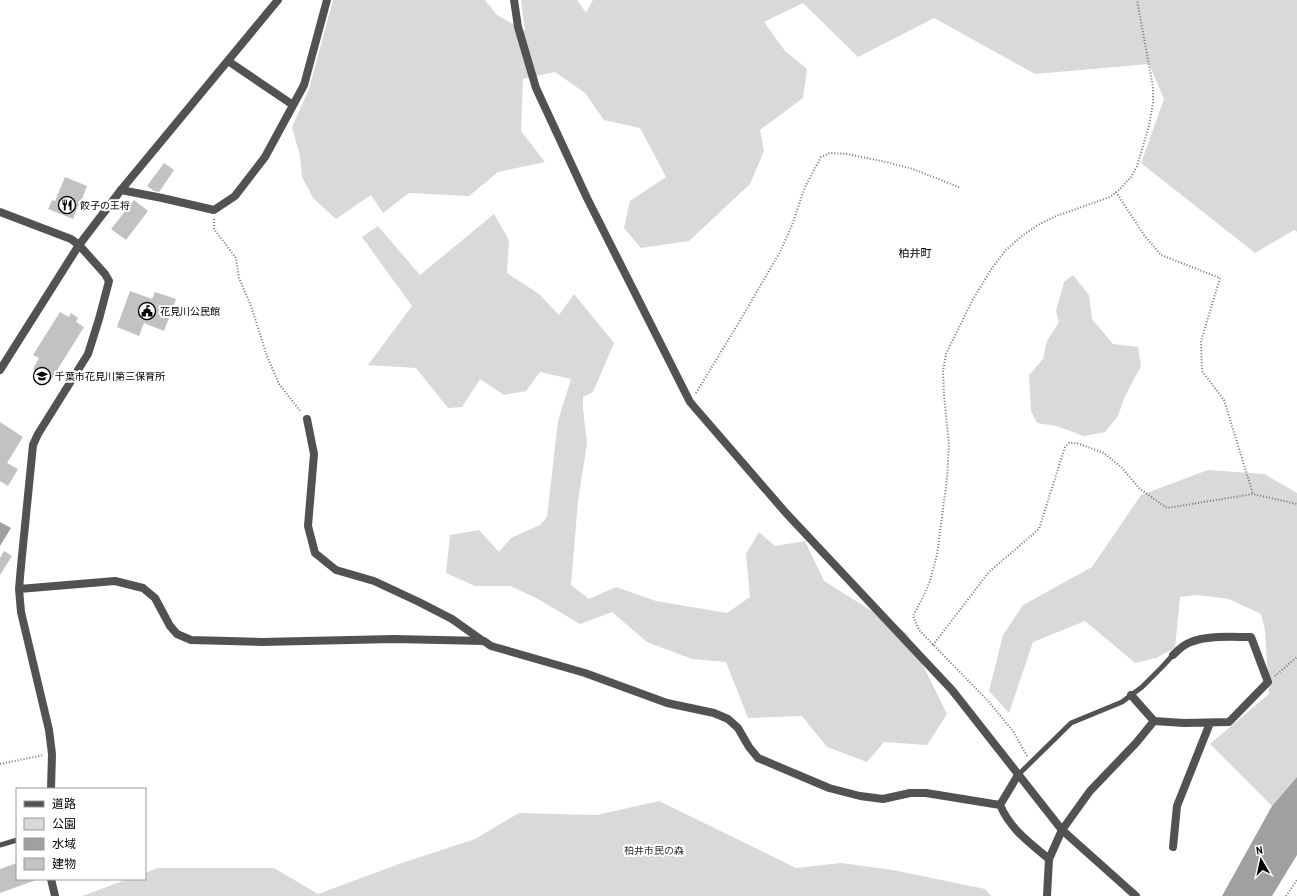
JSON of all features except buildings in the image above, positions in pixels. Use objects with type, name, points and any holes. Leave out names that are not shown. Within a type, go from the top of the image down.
[{"type":"street","points":[[0,370],[80,245],[121,190],[278,0]]},
{"type":"street","points":[[121,190],[214,210],[235,196],[265,156],[304,85],[327,0]]},
{"type":"street","points":[[514,0],[518,27],[536,88],[591,205],[690,402],[786,513],[952,690],[1062,830],[1136,896]]},
{"type":"street","points":[[228,61],[292,105]]},
{"type":"street","points":[[0,213],[71,239],[80,245],[105,274],[109,281],[88,354],[38,434],[34,445],[19,590],[21,612],[49,730],[52,754],[51,788]]},
{"type":"street","points":[[307,419],[314,454],[308,526],[314,553],[336,570],[374,581],[419,602],[452,619],[491,646],[585,673],[667,703],[714,713],[728,719],[738,728],[749,747],[758,758],[829,788],[860,796],[883,799],[910,793],[926,793],[1000,805]]},
{"type":"street","points":[[19,590],[115,581],[130,584],[143,588],[156,598],[170,626],[177,634],[191,640],[261,642],[394,639],[484,641]]},
{"type":"street","points":[[1131,695],[1154,721],[1184,723],[1229,722],[1268,682],[1251,637],[1218,637],[1191,641],[1181,647],[1173,655]]},
{"type":"street","points":[[1047,896],[1049,859],[1062,830],[1090,791],[1136,743],[1154,721]]},
{"type":"street","points":[[1173,847],[1177,806],[1210,723]]},
{"type":"street","points":[[1000,805],[1018,775]]},
{"type":"street","points":[[1000,805],[1013,827],[1049,859]]},
{"type":"street","points":[[51,880],[55,896]]},
{"type":"lane","points":[[1018,775],[1071,723],[1122,702],[1142,687],[1173,655]]},
{"type":"lane","points":[[0,845],[16,840]]},
{"type":"path","points":[[1030,762],[1013,731],[989,702],[919,630],[913,616],[924,597],[937,555],[947,478],[949,445],[943,371],[946,354],[972,301],[992,268],[1006,250],[1023,235],[1038,225],[1056,216],[1110,197],[1131,177],[1137,166],[1149,126],[1153,103],[1153,87],[1137,0]]},
{"type":"path","points":[[690,402],[780,252],[792,225],[805,187],[821,157],[830,153],[847,154],[886,162],[913,169],[961,188]]},
{"type":"path","points":[[1116,192],[1144,235],[1161,255],[1220,278],[1201,341],[1202,371],[1224,400],[1253,494]]},
{"type":"path","points":[[214,210],[214,229],[236,258],[240,278],[251,306],[267,356],[279,384],[307,419]]},
{"type":"path","points":[[933,645],[989,572],[1039,529],[1065,447],[1069,443],[1077,443],[1104,452],[1121,467],[1140,489],[1167,508],[1253,494],[1297,504]]},
{"type":"path","points":[[1268,682],[1297,657]]},
{"type":"path","points":[[0,764],[52,754]]},
{"type":"path","points":[[1286,896],[1297,880]]},
{"type":"green space","points":[[333,0],[485,0],[497,15],[525,31],[521,0],[577,0],[586,13],[593,0],[1297,0],[1297,232],[1294,230],[1255,253],[1141,163],[1164,99],[1149,64],[1035,74],[934,18],[858,57],[803,3],[764,22],[785,51],[807,69],[803,98],[760,130],[764,151],[750,184],[689,241],[641,248],[624,228],[630,201],[666,177],[640,128],[604,120],[585,93],[555,72],[523,79],[521,131],[545,162],[498,172],[469,196],[409,193],[383,213],[371,195],[336,219],[313,198],[302,177],[300,156],[292,127],[309,89]]},
{"type":"green space","points":[[494,214],[509,240],[507,273],[539,294],[559,315],[574,294],[614,343],[593,392],[583,397],[587,443],[578,501],[571,585],[589,599],[616,587],[656,601],[727,613],[750,597],[746,554],[759,532],[775,546],[805,541],[824,581],[907,633],[947,714],[927,745],[884,742],[867,762],[827,747],[802,716],[748,718],[726,662],[692,659],[647,642],[612,612],[580,624],[538,599],[510,586],[475,586],[446,573],[450,535],[479,530],[499,552],[511,538],[540,525],[547,517],[558,421],[571,379],[540,372],[526,391],[504,395],[480,379],[462,407],[448,408],[416,368],[368,365],[412,306],[362,237],[378,226],[420,275]]},
{"type":"green space","points":[[1073,275],[1089,295],[1092,319],[1113,344],[1138,347],[1141,366],[1125,396],[1118,416],[1105,432],[1084,436],[1056,426],[1037,423],[1031,411],[1029,375],[1043,359],[1047,341],[1059,322],[1056,311],[1064,282]]},
{"type":"green space","points":[[1208,470],[1264,474],[1297,493],[1297,777],[1272,806],[1210,744],[1269,694],[1265,630],[1261,614],[1229,599],[1197,595],[1180,597],[1175,648],[1156,658],[1135,663],[1085,621],[1033,642],[1009,713],[989,691],[1003,635],[1023,605],[1092,567],[1141,495]]},
{"type":"green space","name":"柏井市民の森","points":[[659,801],[796,868],[841,863],[893,870],[985,889],[991,896],[82,896],[125,880],[146,880],[146,873],[157,868],[274,868],[318,894],[399,864],[475,839],[519,813],[597,815]]},
{"type":"water","points":[[0,522],[11,528],[0,546]]},
{"type":"water","points":[[1297,777],[1297,855],[1272,896],[1222,896],[1272,806]]},
{"type":"place","name":"餃子の王将","points":[[67,205]]},
{"type":"place","name":"花見川公民館","points":[[147,311]]},
{"type":"place","name":"千葉市花見川第三保育所","points":[[42,376]]},
{"type":"district","name":"柏井町","points":[[915,253]]}]
